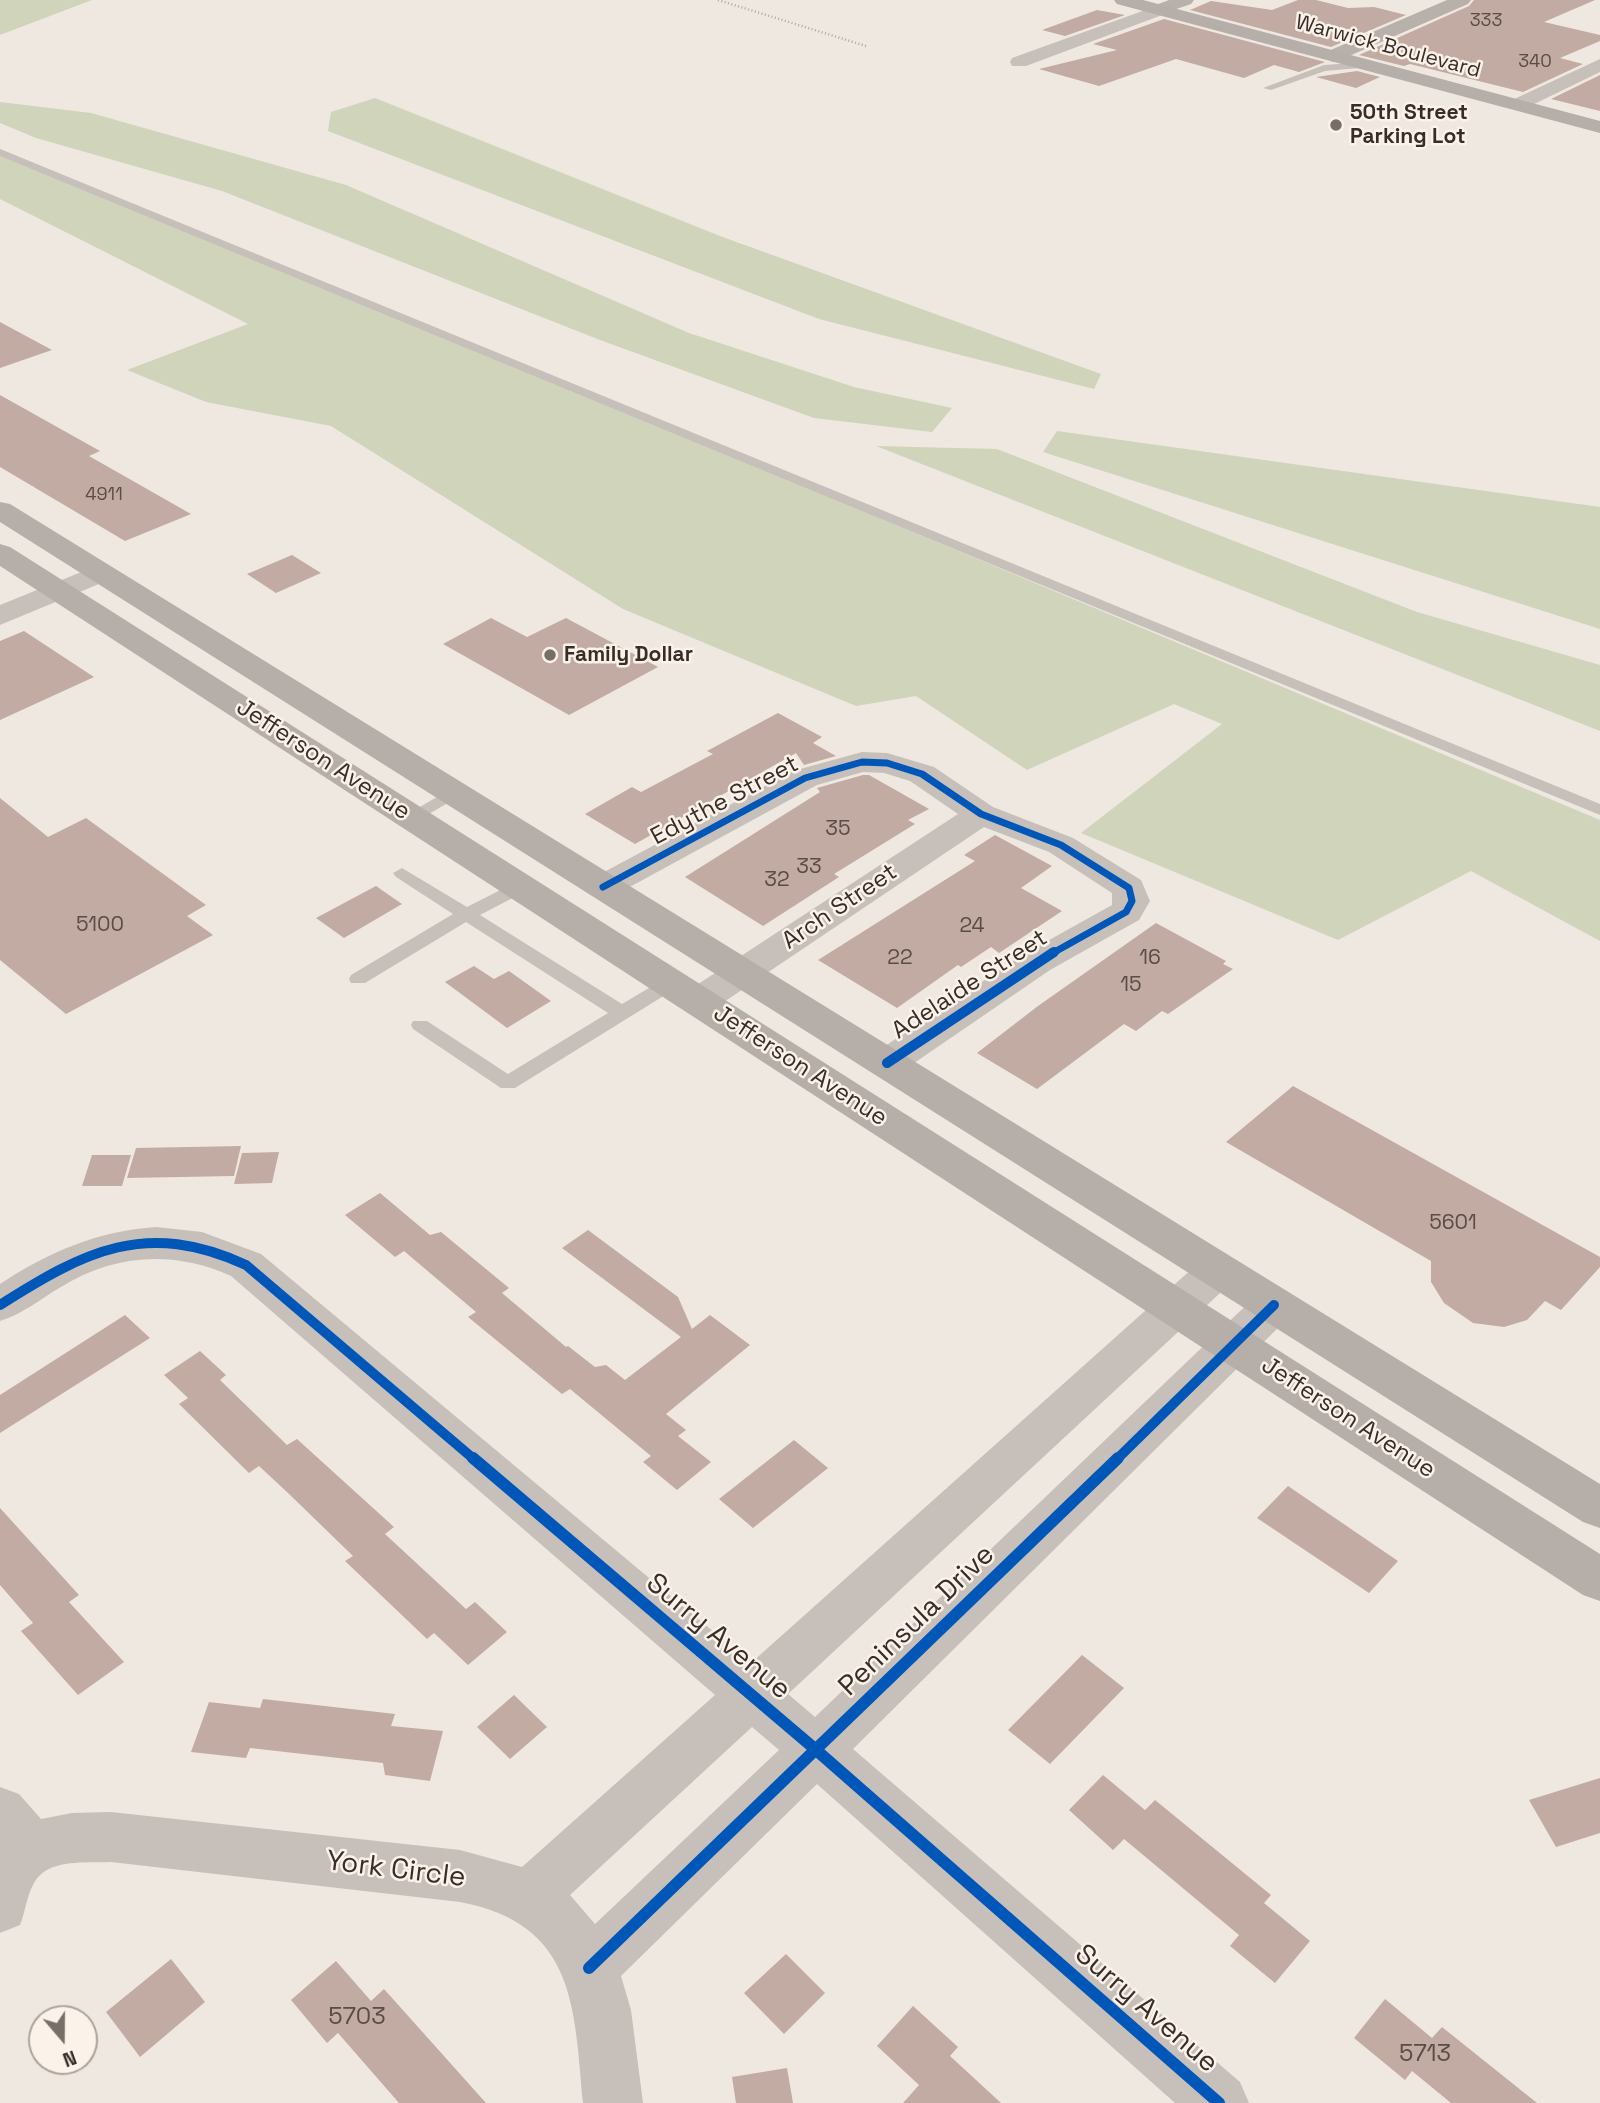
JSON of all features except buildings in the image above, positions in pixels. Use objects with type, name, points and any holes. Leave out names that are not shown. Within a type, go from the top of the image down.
[{"type":"main road","name":"Warwick Boulevard","points":[[1123,0],[1600,127]]},
{"type":"main road","name":"Jefferson Avenue","points":[[0,510],[1600,1508]]},
{"type":"main road","name":"Jefferson Avenue","points":[[0,552],[1600,1580]]},
{"type":"street","points":[[1020,62],[1185,0]]},
{"type":"street","points":[[1333,56],[1462,0]]},
{"type":"street","points":[[1517,105],[1600,65]]},
{"type":"street","points":[[0,616],[101,573]]},
{"type":"street","name":"Edythe Street","points":[[603,887],[805,778],[862,762],[887,764],[922,774],[981,814]]},
{"type":"street","name":"Arch Street","points":[[685,992],[742,973],[981,814]]},
{"type":"street","name":"Adelaide Street","points":[[887,1063],[1037,962],[1126,912],[1132,901],[1129,888],[1124,882],[1061,845],[981,814]]},
{"type":"street","name":"Surry Avenue","points":[[0,1305],[65,1265],[106,1250],[137,1243],[197,1245],[223,1253],[246,1265],[815,1749],[1219,2103]]},
{"type":"street","name":"Peninsula Drive","points":[[529,1897],[1217,1270]]},
{"type":"street","name":"Peninsula Drive","points":[[589,1968],[1055,1520],[1274,1305]]},
{"type":"street","name":"York Circle","points":[[0,1906],[13,1866],[15,1830],[70,1838],[111,1837],[460,1875],[499,1884],[529,1897],[561,1926],[582,1954],[600,1995],[613,2103]]},
{"type":"lane","points":[[1333,56],[1268,88],[1324,68],[1368,65]]},
{"type":"lane","points":[[0,152],[1600,810]]},
{"type":"lane","points":[[411,817],[452,793]]},
{"type":"lane","points":[[402,873],[622,1013]]},
{"type":"lane","points":[[358,979],[466,914],[522,886]]},
{"type":"lane","points":[[421,1025],[508,1083],[622,1013],[685,992]]},
{"type":"green space","points":[[0,0],[92,0],[0,35]]},
{"type":"green space","points":[[375,98],[720,236],[1101,374],[1094,389],[819,319],[328,131],[331,112]]},
{"type":"green space","points":[[0,102],[91,113],[346,185],[689,333],[854,387],[952,408],[932,432],[814,418],[600,340],[222,191],[36,138],[0,123]]},
{"type":"green space","points":[[0,149],[1600,820],[1600,941],[1471,871],[1338,940],[1081,833],[1222,724],[1174,704],[1027,770],[916,696],[856,706],[623,609],[331,426],[206,402],[127,370],[248,324],[0,199]]},
{"type":"green space","points":[[1057,431],[1600,507],[1600,629],[1043,452]]},
{"type":"green space","points":[[876,446],[997,449],[1417,612],[1600,665],[1600,731]]},
{"type":"railway","points":[[718,0],[866,46]]},
{"type":"cycle path","points":[[603,887],[805,778],[862,762],[887,763],[922,774],[981,814],[1061,845],[1129,888],[1132,901],[1126,912],[1037,962],[887,1063]]},
{"type":"cycle path","points":[[0,1305],[65,1265],[87,1255],[133,1244],[179,1244],[202,1248],[246,1265],[815,1749],[1219,2103]]},
{"type":"cycle path","points":[[589,1968],[1055,1520],[1274,1305]]},
{"type":"place","name":"50th Street Parking Lot","points":[[1336,125]]},
{"type":"place","name":"Family Dollar","points":[[550,655]]}]
